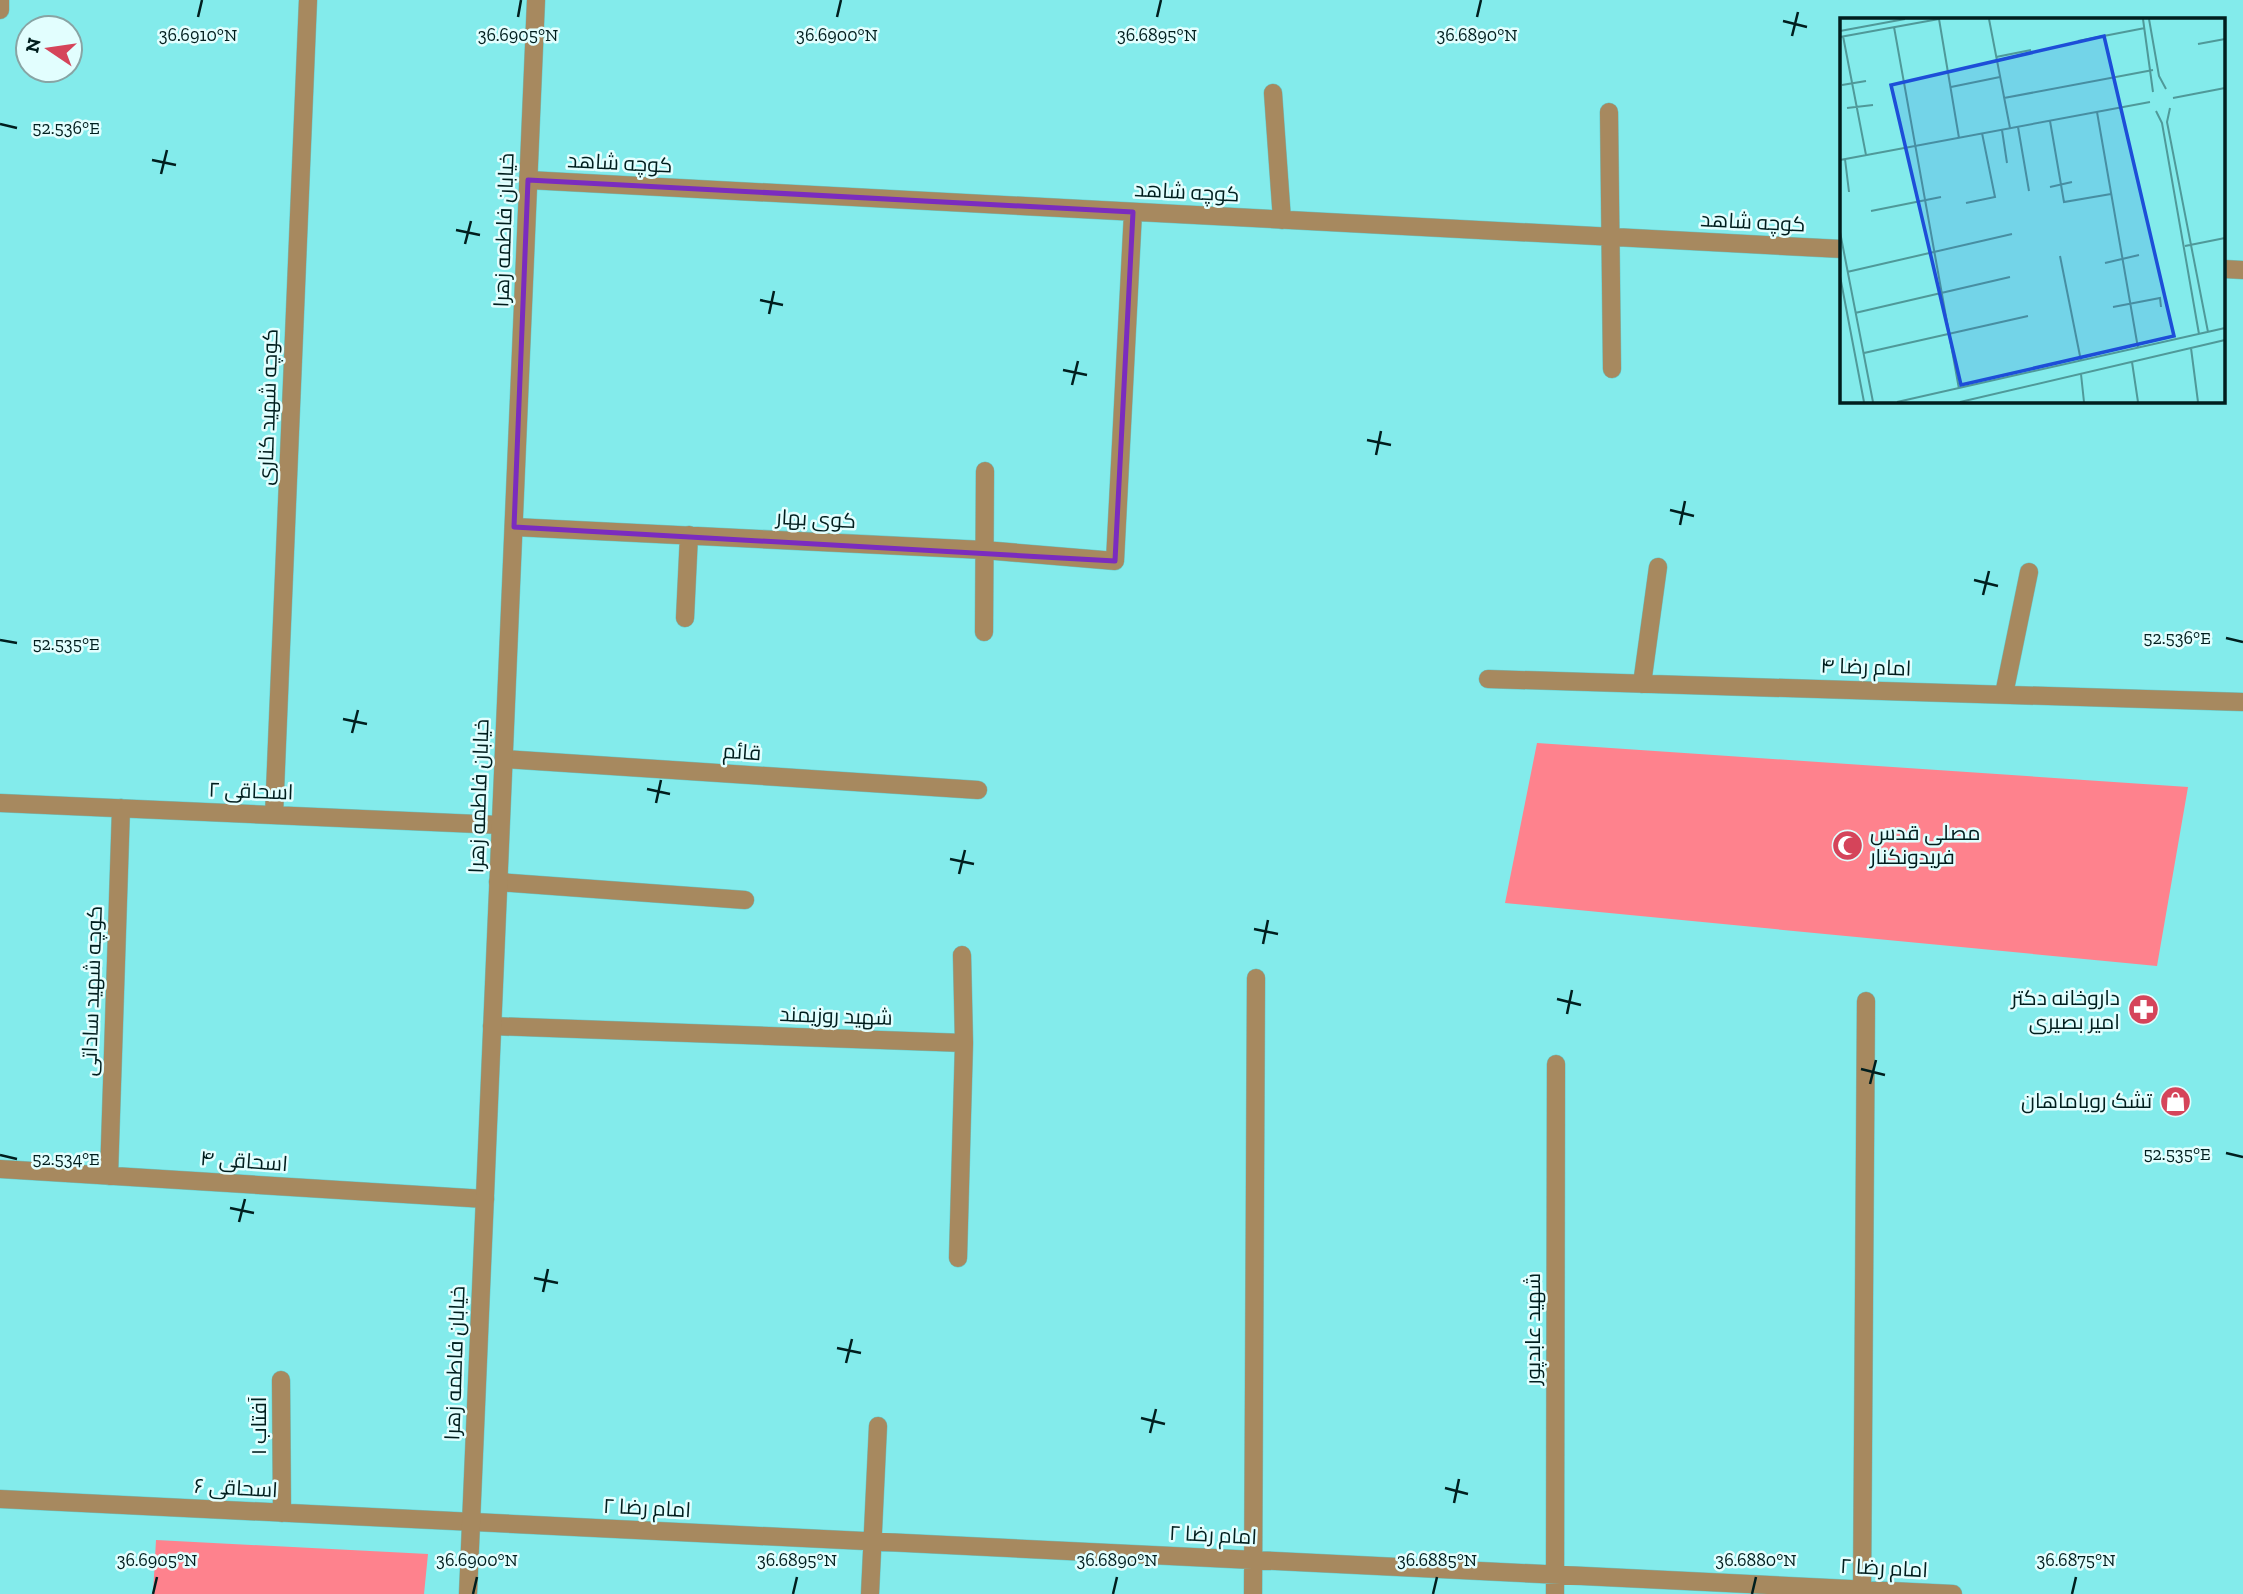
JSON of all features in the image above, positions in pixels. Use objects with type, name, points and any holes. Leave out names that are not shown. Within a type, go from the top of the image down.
[{"type":"street","points":[[0,0],[0,10]]},
{"type":"street","name":"کوچه شهید کناری","points":[[274,815],[307,0]]},
{"type":"street","name":"خیابان فاطمه زهرا","points":[[468,1594],[536,0]]},
{"type":"street","points":[[1273,93],[1282,220]]},
{"type":"street","points":[[1609,112],[1612,369]]},
{"type":"street","name":"کوچه شاهد","points":[[528,180],[1840,249]]},
{"type":"street","name":"کوی بهار","points":[[514,527],[984,550],[1115,561],[1133,212]]},
{"type":"street","points":[[984,632],[985,471]]},
{"type":"street","points":[[685,618],[689,535]]},
{"type":"street","points":[[1642,684],[1657,567]]},
{"type":"street","points":[[2004,694],[2029,572]]},
{"type":"street","name":"امام رضا ۴","points":[[1488,679],[2243,702]]},
{"type":"street","name":"قائم","points":[[503,759],[978,790]]},
{"type":"street","name":"اسحاقی ۲","points":[[0,803],[500,825]]},
{"type":"street","name":"کوچه شهید ساداتی","points":[[109,1176],[121,808]]},
{"type":"street","points":[[498,882],[746,900]]},
{"type":"street","points":[[958,1258],[964,1043],[962,955]]},
{"type":"street","points":[[1253,1594],[1256,978]]},
{"type":"street","points":[[1861,1592],[1866,1001]]},
{"type":"street","name":"شهید روزیمند","points":[[492,1026],[964,1043]]},
{"type":"street","name":"شهید عابدپور","points":[[1555,1594],[1556,1064]]},
{"type":"street","name":"اسحاقی ۴","points":[[0,1169],[485,1199]]},
{"type":"street","name":"آفتاب ۱","points":[[281,1380],[282,1513]]},
{"type":"street","points":[[870,1594],[878,1426]]},
{"type":"street","name":"اسحاقی ۶","points":[[0,1499],[471,1522]]},
{"type":"street","name":"امام رضا ۲","points":[[471,1522],[1555,1574],[1861,1592],[1954,1594]]},
{"type":"highlighted area","points":[[528,180],[1133,212],[1115,561],[514,527]]},
{"type":"building","name":"مصلی قدس فریدونکنار","points":[[1537,743],[2188,787],[2157,966],[1505,903]]},
{"type":"building","points":[[156,1540],[428,1554],[424,1594],[153,1594]]},
{"type":"place","name":"مصلی قدس فریدونکنار","points":[[1847,845]]},
{"type":"place","name":"داروخانه دکتر امیر بصیری","points":[[2143,1010]]},
{"type":"place","name":"تشک رویاماهان","points":[[2175,1101]]}]
